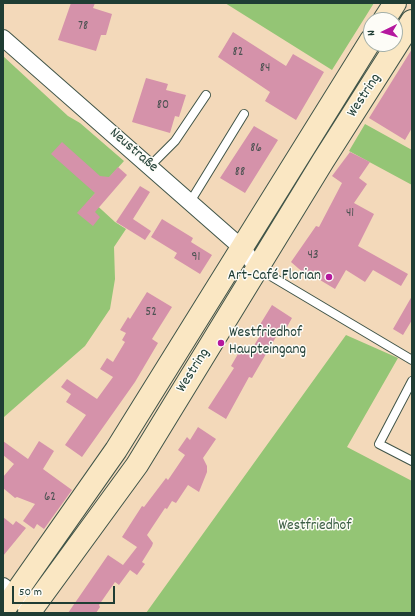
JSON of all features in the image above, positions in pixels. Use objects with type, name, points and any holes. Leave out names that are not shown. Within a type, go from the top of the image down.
[{"type":"main road","points":[[389,12],[395,3]]},
{"type":"main road","name":"Westring","points":[[31,612],[137,465],[319,167],[412,21]]},
{"type":"main road","name":"Westring","points":[[7,598],[116,450],[364,52]]},
{"type":"street","name":"Neustraße","points":[[3,38],[242,248],[258,269]]},
{"type":"street","points":[[7,598],[31,612]]},
{"type":"lane","points":[[150,166],[185,129],[206,95]]},
{"type":"lane","points":[[190,202],[244,114]]},
{"type":"lane","points":[[258,269],[412,360]]},
{"type":"lane","points":[[412,381],[379,444],[412,461]]},
{"type":"green space","points":[[225,3],[374,3],[368,12],[363,12],[363,21],[332,70]]},
{"type":"green space","points":[[3,56],[68,116],[80,123],[124,161],[90,199],[115,222],[126,229],[114,247],[115,279],[110,309],[85,346],[4,417],[3,416]]},
{"type":"green space","points":[[365,124],[412,150],[412,185],[349,151]]},
{"type":"green space","name":"Westfriedhof","points":[[346,335],[398,358],[347,447],[412,481],[412,613],[146,613]]},
{"type":"building","points":[[71,3],[95,3],[93,8],[112,14],[106,35],[101,35],[96,51],[58,40]]},
{"type":"building","points":[[233,32],[286,66],[293,54],[324,72],[296,120],[265,101],[270,92],[218,57]]},
{"type":"building","points":[[412,49],[412,128],[405,140],[369,118]]},
{"type":"building","points":[[146,78],[168,84],[166,90],[186,95],[179,117],[175,116],[170,133],[132,122]]},
{"type":"building","points":[[254,126],[278,140],[245,193],[220,178]]},
{"type":"building","points":[[62,142],[100,176],[109,177],[118,167],[127,175],[95,212],[100,217],[93,226],[77,213],[95,193],[51,154]]},
{"type":"building","points":[[350,152],[370,162],[359,178],[367,184],[354,203],[374,214],[358,246],[408,274],[401,286],[373,270],[365,282],[346,270],[335,289],[310,274],[306,275],[291,262],[316,226],[319,227],[342,183],[332,176]]},
{"type":"building","points":[[140,186],[150,192],[133,219],[151,231],[145,240],[116,222]]},
{"type":"building","points":[[162,219],[193,238],[191,242],[212,255],[200,274],[174,258],[177,253],[151,237]]},
{"type":"building","points":[[147,292],[172,307],[152,339],[158,343],[135,382],[82,457],[65,445],[86,415],[66,402],[71,394],[61,387],[67,379],[97,399],[113,377],[100,369],[107,358],[113,362],[125,342],[122,340],[126,333],[120,330],[128,317],[130,319]]},
{"type":"building","points":[[412,296],[412,320],[403,335],[393,329]]},
{"type":"building","points":[[272,305],[292,318],[287,327],[280,330],[252,378],[249,377],[226,419],[208,408],[234,368],[231,366],[242,347],[250,352],[261,334],[256,331]]},
{"type":"building","points":[[198,427],[216,439],[203,458],[207,466],[207,472],[199,492],[188,485],[176,503],[172,501],[167,509],[165,508],[147,535],[153,543],[142,562],[145,564],[137,575],[130,570],[119,585],[115,582],[99,605],[100,607],[96,613],[68,613],[108,555],[123,565],[137,547],[122,537],[142,506],[144,507],[166,478],[168,480],[185,455],[178,450],[187,437],[190,440]]},
{"type":"building","points":[[3,441],[28,459],[39,441],[54,451],[43,469],[72,490],[44,529],[37,524],[34,529],[23,521],[35,504],[17,497],[15,498],[3,488],[3,477],[14,464],[3,455]]},
{"type":"building","points":[[3,517],[13,525],[16,521],[26,528],[3,556]]},
{"type":"place","name":"Art-Café Florian","points":[[329,277]]},
{"type":"place","name":"Westfriedhof Haupteingang","points":[[221,343]]}]
